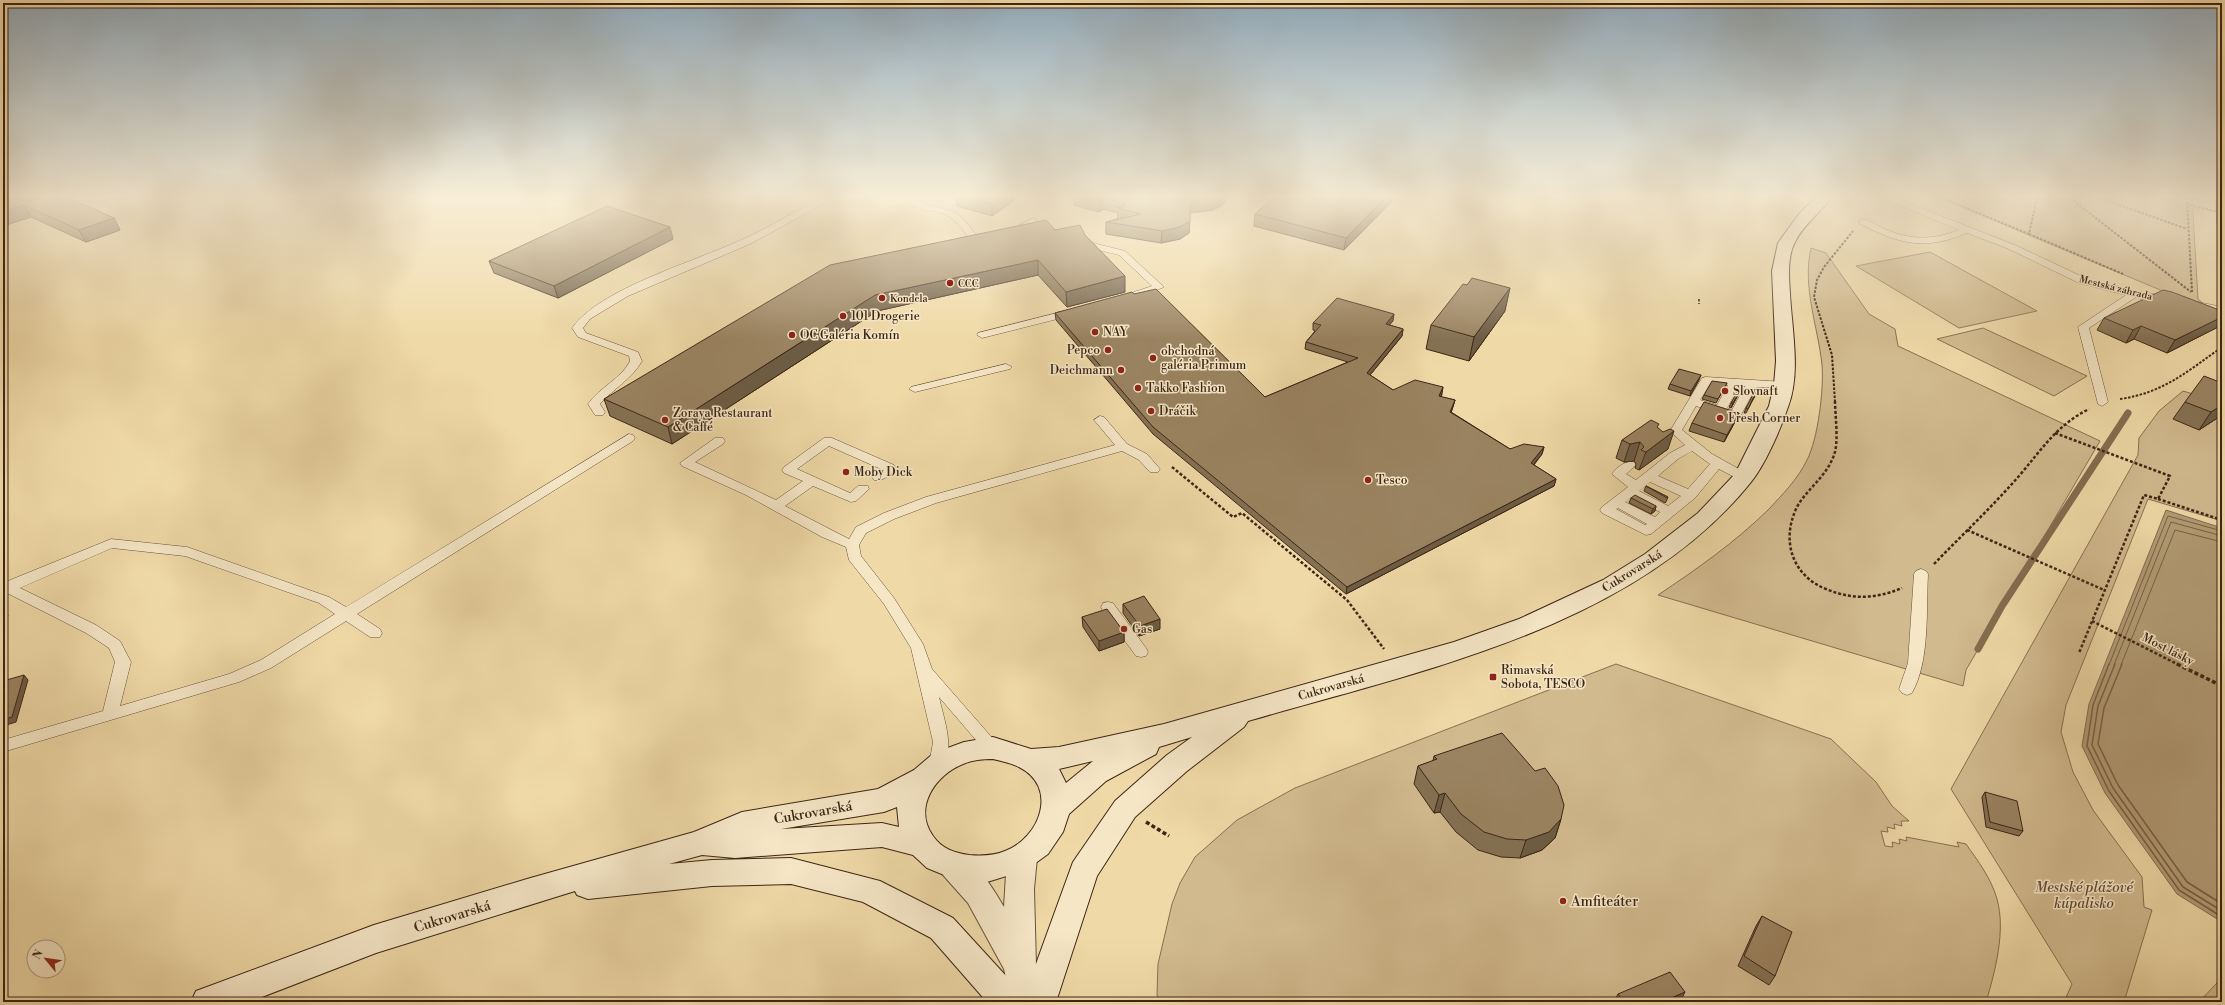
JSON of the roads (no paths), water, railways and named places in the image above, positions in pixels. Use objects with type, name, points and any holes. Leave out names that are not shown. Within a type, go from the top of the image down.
[{"type":"main road","name":"Cukrovarská","points":[[1032,759],[1059,758],[1164,736],[1461,649],[1528,625],[1611,586],[1653,559],[1706,518],[1744,477],[1779,406],[1784,385],[1785,361],[1780,271],[1785,245]]},
{"type":"main road","points":[[1039,1002],[1084,871],[1125,809],[1177,763],[1249,711]]},
{"type":"main road","name":"Cukrovarská","points":[[1058,806],[1096,774],[1164,736]]},
{"type":"main road","name":"Cukrovarská","points":[[208,1002],[374,939],[527,892],[700,843],[742,824],[884,800],[954,755],[973,749],[993,748],[1014,751],[1032,759],[1047,772],[1056,788],[1058,806],[1053,826],[1041,844],[1022,858],[1000,867],[976,869],[954,866],[936,858],[921,845],[911,823],[912,800],[930,771]]},
{"type":"main road","name":"Cukrovarská","points":[[700,843],[735,845],[882,835],[921,845]]},
{"type":"main road","points":[[1022,858],[1019,888],[1020,966],[1028,1002]]},
{"type":"main road","points":[[954,866],[979,893],[1020,966]]},
{"type":"main road","points":[[527,892],[712,873],[791,871],[869,890],[942,928],[995,988],[1010,1002]]},
{"type":"lane","points":[[599,412],[594,404],[606,390],[631,371],[636,361],[634,354],[624,349],[601,343],[582,335],[577,328],[580,321],[600,306],[686,266],[740,245]]},
{"type":"lane","points":[[1089,245],[1122,253],[1160,287],[1127,297]]},
{"type":"lane","name":"Mestská záhrada","points":[[2004,245],[2083,281],[2134,294],[2187,300],[2218,309]]},
{"type":"lane","points":[[2102,402],[2083,327],[2134,294]]},
{"type":"lane","points":[[982,335],[1083,309]]},
{"type":"lane","points":[[915,389],[1006,367]]},
{"type":"lane","points":[[1664,440],[1676,431],[1692,401],[1706,380],[1784,385]]},
{"type":"lane","points":[[1720,410],[1736,381]]},
{"type":"lane","points":[[1692,401],[1735,415],[1753,382]]},
{"type":"lane","points":[[1100,420],[1123,447],[1143,457],[1154,469]]},
{"type":"lane","points":[[1676,431],[1692,446],[1718,463],[1744,477]]},
{"type":"lane","points":[[3,746],[110,716],[234,678],[266,664],[347,615],[628,438]]},
{"type":"lane","points":[[719,441],[686,463],[776,506],[827,534],[852,544]]},
{"type":"lane","points":[[863,489],[851,498],[788,470],[828,441],[890,468],[878,477]]},
{"type":"lane","points":[[1692,446],[1674,456],[1611,506],[1656,523],[1690,495],[1718,463]]},
{"type":"lane","points":[[930,771],[940,742],[925,671],[918,648],[889,601],[854,557],[852,544],[861,530],[889,516],[931,500],[1123,447]]},
{"type":"lane","points":[[1630,465],[1618,474],[1632,489],[1670,512]]},
{"type":"lane","points":[[1648,476],[1690,495]]},
{"type":"lane","points":[[776,506],[812,481]]},
{"type":"lane","points":[[4,588],[111,543],[186,552],[324,600],[375,633]]},
{"type":"lane","points":[[1907,689],[1916,662],[1921,574]]},
{"type":"lane","points":[[4,588],[91,629],[115,645],[123,662],[110,716]]},
{"type":"lane","points":[[1108,607],[1141,652]]},
{"type":"lane","points":[[925,671],[993,748]]},
{"type":"water","points":[[2166,510],[2222,528],[2222,922],[2177,894],[2105,793],[2082,746],[2089,704]]},
{"type":"waterway","points":[[2221,245],[2222,252]]},
{"type":"waterway","points":[[1978,649],[2002,606],[2128,413]]},
{"type":"place","name":"CCC","points":[[950,283]]},
{"type":"place","name":"Kondela","points":[[882,298]]},
{"type":"place","name":"101 Drogerie","points":[[843,316]]},
{"type":"place","name":"NAY","points":[[1095,332]]},
{"type":"place","name":"OC Galéria Komín","points":[[792,335]]},
{"type":"place","name":"Pepco","points":[[1108,350]]},
{"type":"place","name":"obchodná galéria Primum","points":[[1153,358]]},
{"type":"place","name":"Deichmann","points":[[1121,370]]},
{"type":"place","name":"Takko Fashion","points":[[1138,388]]},
{"type":"place","name":"Slovnaft","points":[[1725,391]]},
{"type":"place","name":"Dráčik","points":[[1151,411]]},
{"type":"place","name":"Fresh Corner","points":[[1720,418]]},
{"type":"place","name":"Zoraya Restaurant & Caffé","points":[[665,420]]},
{"type":"place","name":"Moby Dick","points":[[846,472]]},
{"type":"place","name":"Tesco","points":[[1368,480]]},
{"type":"place","name":"Gas","points":[[1124,629]]},
{"type":"place","name":"Rimavská Sobota, TESCO","points":[[1493,677]]},
{"type":"place","name":"Amfiteáter","points":[[1563,901]]},
{"type":"park label","name":"Mestské plážové kúpalisko","points":[[2084,896]]}]
